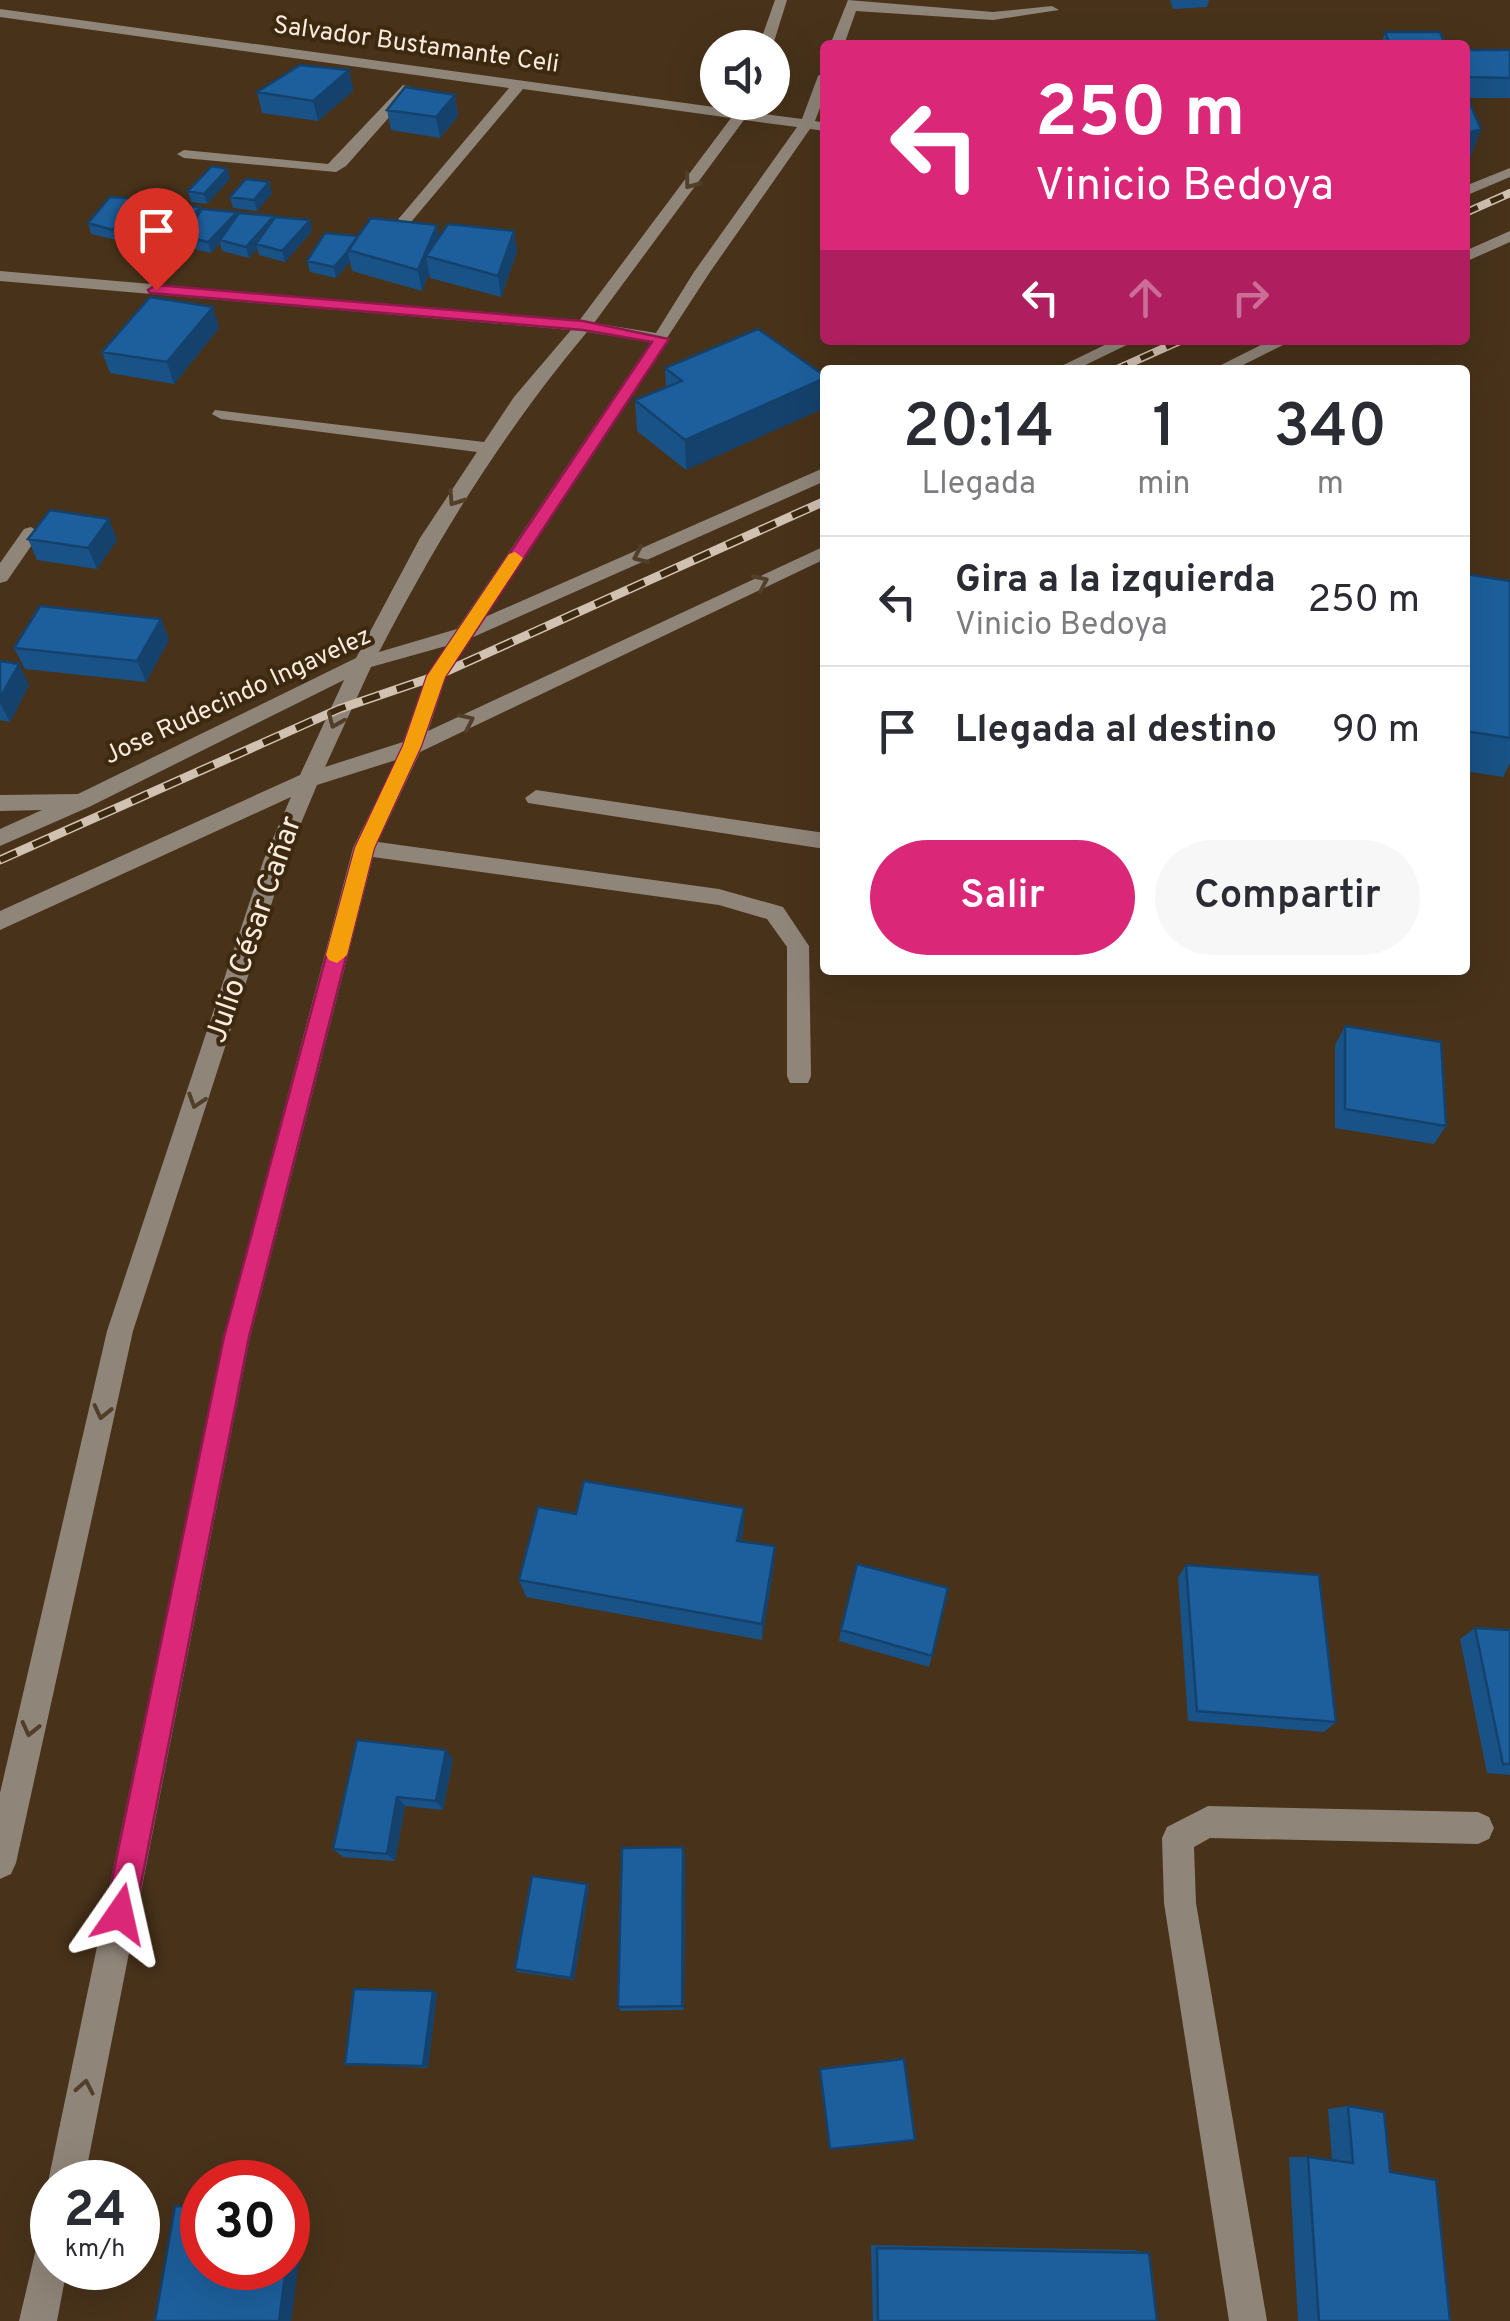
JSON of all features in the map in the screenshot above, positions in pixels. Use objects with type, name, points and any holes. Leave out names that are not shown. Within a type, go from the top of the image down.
[{"type":"street","points":[[771,30],[781,0]]},
{"type":"street","points":[[839,40],[853,3],[993,16],[1052,10]]},
{"type":"street","name":"Salvador Bustamante Celi","points":[[0,13],[421,74],[700,104]]},
{"type":"street","points":[[184,154],[331,169],[341,163],[421,74]]},
{"type":"street","points":[[406,219],[519,84]]},
{"type":"street","name":"Julio César Cañar","points":[[0,1864],[120,1332],[275,859],[362,664],[429,538],[520,401],[583,326],[736,120]]},
{"type":"street","name":"Salvador Bustamante Celi","points":[[790,120],[816,126]]},
{"type":"street","points":[[70,2160],[236,1337],[364,848],[412,746],[436,676],[662,339],[702,272],[816,126]]},
{"type":"street","points":[[1470,190],[1510,172]]},
{"type":"street","points":[[1470,255],[1502,245],[1510,236]]},
{"type":"street","points":[[0,276],[583,326],[662,339]]},
{"type":"street","points":[[1073,365],[1119,345]]},
{"type":"street","points":[[1230,365],[1273,345]]},
{"type":"street","points":[[221,414],[490,448]]},
{"type":"street","name":"Jose Rudecindo Ingavelez","points":[[0,803],[81,802],[362,664],[464,634],[820,476]]},
{"type":"street","points":[[0,577],[31,532]]},
{"type":"street","points":[[0,921],[311,779],[412,746],[820,554]]},
{"type":"street","points":[[536,798],[820,840]]},
{"type":"street","points":[[0,838],[81,802]]},
{"type":"street","points":[[364,848],[719,897],[775,913],[798,946],[800,1076]]},
{"type":"street","points":[[1248,2321],[1180,1904],[1178,1838],[1208,1822],[1478,1828]]},
{"type":"street","points":[[38,2321],[44,2290]]},
{"type":"building","points":[[1385,32],[1440,32],[1443,40],[1388,40]]},
{"type":"building","points":[[1470,50],[1510,50],[1510,78],[1470,77]]},
{"type":"building","points":[[300,65],[349,70],[313,101],[257,92]]},
{"type":"building","points":[[405,87],[455,95],[436,117],[387,110]]},
{"type":"building","points":[[1470,104],[1481,129],[1470,132]]},
{"type":"building","points":[[212,166],[227,169],[204,194],[188,191]]},
{"type":"building","points":[[246,179],[269,182],[254,200],[230,197]]},
{"type":"building","points":[[110,197],[138,199],[113,230],[88,223]]},
{"type":"building","points":[[142,201],[170,203],[146,234],[120,228]]},
{"type":"building","points":[[171,205],[200,207],[176,239],[151,232]]},
{"type":"building","points":[[202,209],[237,212],[208,242],[183,236]]},
{"type":"building","points":[[239,213],[274,216],[246,247],[220,240]]},
{"type":"building","points":[[275,217],[310,220],[282,251],[256,244]]},
{"type":"building","points":[[371,218],[437,225],[418,270],[348,250]]},
{"type":"building","points":[[448,224],[514,231],[498,276],[426,256]]},
{"type":"building","points":[[325,233],[358,236],[334,267],[307,261]]},
{"type":"building","points":[[150,297],[213,307],[167,362],[102,352]]},
{"type":"building","points":[[758,329],[820,372],[820,380],[685,440],[635,400],[682,381],[665,368]]},
{"type":"building","points":[[50,510],[109,519],[88,548],[28,539]]},
{"type":"building","points":[[1470,575],[1510,581],[1510,738],[1470,732]]},
{"type":"building","points":[[40,606],[161,619],[137,661],[14,648]]},
{"type":"building","points":[[0,661],[19,664],[0,698]]},
{"type":"building","points":[[1345,1026],[1441,1042],[1446,1126],[1345,1109]]},
{"type":"building","points":[[584,1481],[744,1508],[737,1541],[775,1546],[762,1624],[519,1580],[538,1507],[576,1514]]},
{"type":"building","points":[[857,1564],[948,1588],[932,1656],[841,1630]]},
{"type":"building","points":[[1186,1565],[1319,1575],[1336,1722],[1197,1711]]},
{"type":"building","points":[[1475,1628],[1510,1630],[1510,1764],[1503,1764]]},
{"type":"building","points":[[357,1740],[446,1750],[436,1801],[397,1797],[387,1854],[333,1849]]},
{"type":"building","points":[[683,1847],[682,2006],[618,2007],[622,1848]]},
{"type":"building","points":[[532,1876],[587,1884],[571,1978],[515,1969]]},
{"type":"building","points":[[354,1989],[433,1991],[423,2066],[345,2064]]},
{"type":"building","points":[[904,2059],[915,2140],[830,2149],[820,2069]]},
{"type":"building","points":[[1348,2106],[1384,2112],[1390,2172],[1436,2180],[1450,2321],[1319,2321],[1308,2157],[1353,2163]]},
{"type":"building","points":[[175,2206],[180,2206],[180,2290],[283,2290],[279,2321],[155,2321]]},
{"type":"building","points":[[877,2248],[1149,2253],[1157,2321],[878,2321]]},
{"type":"railway","points":[[1470,211],[1510,193]]},
{"type":"railway","points":[[1126,365],[1171,345]]},
{"type":"railway","points":[[0,860],[339,709],[436,676],[820,503]]},
{"type":"slow traffic","points":[[337,955],[364,848],[412,746],[436,676],[515,558]]},
{"type":"route","points":[[120,1914],[236,1337],[364,848],[412,746],[436,676],[662,339],[583,326],[156,290]]}]
